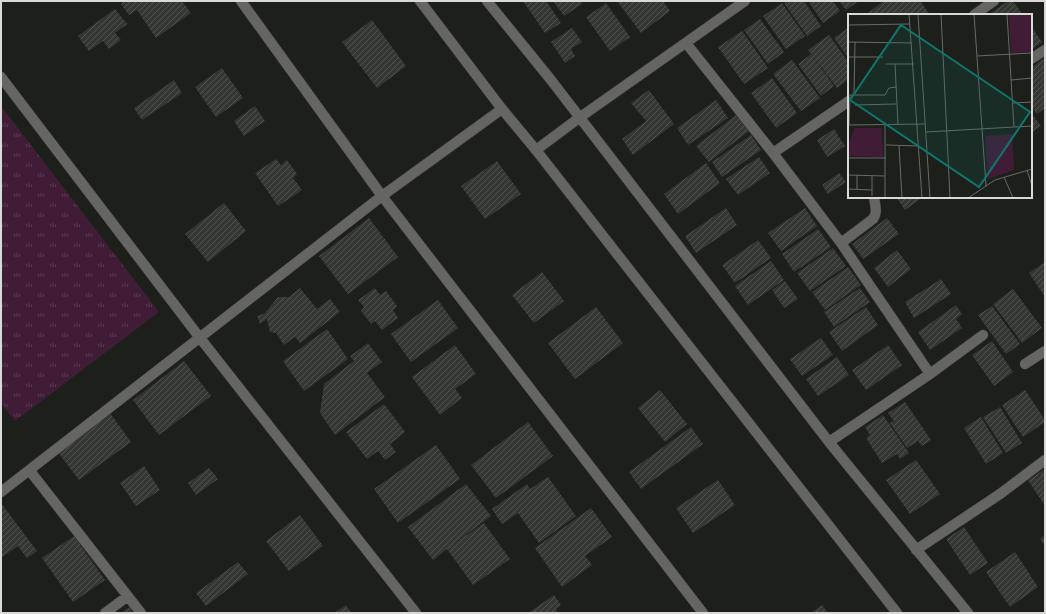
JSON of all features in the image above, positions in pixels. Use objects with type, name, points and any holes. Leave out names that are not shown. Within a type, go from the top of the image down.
[{"type":"street","points":[[241,1],[382,196],[703,613]]},
{"type":"street","points":[[420,1],[502,109],[536,150],[897,613]]},
{"type":"street","points":[[536,150],[745,1]]},
{"type":"street","points":[[975,14],[994,1]]},
{"type":"street","points":[[493,3],[579,118],[829,442],[968,613]]},
{"type":"street","points":[[686,43],[773,153],[841,243],[930,374]]},
{"type":"street","points":[[1032,58],[1045,50]]},
{"type":"street","points":[[1,76],[200,338],[416,613]]},
{"type":"street","points":[[773,153],[848,102]]},
{"type":"street","points":[[1,492],[30,471],[382,196],[502,109]]},
{"type":"street","points":[[841,243],[873,219],[876,215],[874,198]]},
{"type":"street","points":[[829,442],[930,374],[983,335]]},
{"type":"street","points":[[1026,364],[1045,350]]},
{"type":"street","points":[[916,550],[1000,494],[1045,460]]},
{"type":"street","points":[[30,471],[141,613]]},
{"type":"street","points":[[105,613],[128,596]]},
{"type":"green space","points":[[1,106],[159,312],[15,421],[1,403]]},
{"type":"building","points":[[124,1],[182,1],[191,13],[156,38],[137,10],[129,15],[121,4]]},
{"type":"building","points":[[523,1],[546,1],[561,23],[545,33]]},
{"type":"building","points":[[553,1],[580,1],[582,4],[564,16]]},
{"type":"building","points":[[617,1],[663,1],[670,11],[641,33]]},
{"type":"building","points":[[787,1],[804,1],[821,26],[807,36],[784,3]]},
{"type":"building","points":[[808,1],[833,1],[840,11],[823,23]]},
{"type":"building","points":[[839,1],[859,1],[846,10]]},
{"type":"building","points":[[884,1],[920,1],[929,14],[866,14]]},
{"type":"building","points":[[1008,1],[1013,1],[1022,14],[989,14]]},
{"type":"building","points":[[606,3],[630,37],[610,51],[586,17]]},
{"type":"building","points":[[782,3],[805,36],[786,49],[763,16]]},
{"type":"building","points":[[115,9],[127,24],[115,33],[121,40],[109,49],[103,41],[89,51],[78,36]]},
{"type":"building","points":[[760,19],[784,52],[768,64],[744,30]]},
{"type":"building","points":[[372,20],[406,66],[377,88],[342,42]]},
{"type":"building","points":[[1032,27],[1042,42],[1032,49]]},
{"type":"building","points":[[572,28],[582,42],[571,49],[575,56],[565,63],[551,42]]},
{"type":"building","points":[[848,28],[848,58],[834,38]]},
{"type":"building","points":[[742,31],[768,68],[744,84],[718,47]]},
{"type":"building","points":[[829,35],[848,62],[848,80],[837,88],[808,50]]},
{"type":"building","points":[[811,54],[834,86],[821,96],[798,64]]},
{"type":"building","points":[[1044,58],[1045,108],[1037,114],[1032,107],[1032,67]]},
{"type":"building","points":[[792,60],[820,98],[801,111],[773,74]]},
{"type":"building","points":[[222,68],[243,98],[216,117],[195,87]]},
{"type":"building","points":[[772,78],[797,113],[776,128],[751,93]]},
{"type":"building","points":[[174,80],[182,93],[142,120],[134,108]]},
{"type":"building","points":[[649,90],[674,124],[633,155],[622,139],[646,121],[631,103]]},
{"type":"building","points":[[716,100],[728,118],[688,145],[677,128]]},
{"type":"building","points":[[255,106],[265,121],[244,136],[234,121]]},
{"type":"building","points":[[1032,114],[1041,126],[1032,132]]},
{"type":"building","points":[[736,115],[749,131],[709,162],[696,146]]},
{"type":"building","points":[[834,129],[845,146],[827,157],[817,140]]},
{"type":"building","points":[[751,135],[761,150],[722,177],[712,162]]},
{"type":"building","points":[[759,157],[770,173],[738,195],[726,179]]},
{"type":"building","points":[[276,159],[281,165],[287,160],[297,174],[293,178],[302,190],[278,206],[255,173]]},
{"type":"building","points":[[497,161],[521,194],[485,219],[461,186]]},
{"type":"building","points":[[706,163],[720,183],[678,214],[664,194]]},
{"type":"building","points":[[839,173],[846,182],[828,194],[822,185]]},
{"type":"building","points":[[897,198],[922,198],[905,210]]},
{"type":"building","points":[[224,203],[246,231],[208,262],[185,234]]},
{"type":"building","points":[[726,208],[737,225],[696,253],[685,236]]},
{"type":"building","points":[[805,208],[817,226],[781,251],[768,233]]},
{"type":"building","points":[[369,218],[398,257],[348,294],[319,256]]},
{"type":"building","points":[[887,218],[899,234],[863,259],[852,244]]},
{"type":"building","points":[[818,229],[831,247],[794,272],[782,254]]},
{"type":"building","points":[[758,240],[771,258],[735,283],[722,265]]},
{"type":"building","points":[[833,248],[846,266],[810,291],[797,273]]},
{"type":"building","points":[[897,250],[911,269],[888,287],[874,268]]},
{"type":"building","points":[[771,261],[784,280],[748,305],[735,286]]},
{"type":"building","points":[[1045,262],[1045,297],[1029,273]]},
{"type":"building","points":[[848,267],[861,285],[825,310],[812,292]]},
{"type":"building","points":[[542,272],[564,301],[534,323],[512,295]]},
{"type":"building","points":[[941,279],[951,294],[914,318],[905,302]]},
{"type":"building","points":[[785,281],[798,299],[784,308],[772,290]]},
{"type":"building","points":[[300,288],[317,309],[330,299],[340,312],[300,343],[295,337],[284,345],[276,333],[270,332],[267,319],[260,324],[257,316],[265,313],[278,297],[289,297]]},
{"type":"building","points":[[375,288],[380,295],[386,291],[397,306],[393,310],[398,318],[382,330],[375,321],[371,324],[361,311],[364,307],[358,300]]},
{"type":"building","points":[[860,288],[870,302],[834,327],[824,312]]},
{"type":"building","points":[[1013,289],[1042,328],[1022,343],[993,304]]},
{"type":"building","points":[[438,300],[458,328],[411,362],[391,334]]},
{"type":"building","points":[[956,305],[962,314],[956,319],[962,328],[930,350],[918,332]]},
{"type":"building","points":[[992,306],[1020,344],[1006,354],[978,315]]},
{"type":"building","points":[[596,307],[623,343],[575,379],[548,343]]},
{"type":"building","points":[[866,307],[878,325],[842,351],[829,332]]},
{"type":"building","points":[[327,329],[348,359],[304,391],[283,361]]},
{"type":"building","points":[[821,338],[833,355],[802,376],[790,359]]},
{"type":"building","points":[[992,341],[1013,372],[994,386],[972,355]]},
{"type":"building","points":[[368,343],[382,362],[367,373],[385,397],[335,435],[320,413],[324,384],[354,361],[350,356]]},
{"type":"building","points":[[455,345],[476,374],[455,389],[462,398],[440,415],[412,377]]},
{"type":"building","points":[[888,345],[902,365],[866,390],[852,370]]},
{"type":"building","points":[[837,357],[849,375],[818,396],[806,379]]},
{"type":"building","points":[[184,361],[211,396],[159,435],[133,400]]},
{"type":"building","points":[[660,390],[687,424],[665,442],[638,408]]},
{"type":"building","points":[[1025,390],[1045,422],[1023,437],[1002,405]]},
{"type":"building","points":[[905,402],[931,440],[922,446],[918,441],[907,448],[890,423],[894,421],[888,413]]},
{"type":"building","points":[[384,404],[405,432],[390,444],[396,452],[385,460],[378,451],[367,459],[346,432]]},
{"type":"building","points":[[1000,407],[1022,443],[1006,453],[983,417]]},
{"type":"building","points":[[110,413],[131,442],[79,480],[57,451]]},
{"type":"building","points":[[883,415],[909,453],[900,459],[897,454],[882,463],[866,438],[870,435],[865,427]]},
{"type":"building","points":[[981,417],[1003,453],[986,464],[964,428]]},
{"type":"building","points":[[528,422],[553,456],[496,498],[471,465]]},
{"type":"building","points":[[691,427],[703,444],[641,489],[629,472]]},
{"type":"building","points":[[436,445],[460,479],[398,523],[374,489]]},
{"type":"building","points":[[916,460],[940,494],[910,514],[886,480]]},
{"type":"building","points":[[144,466],[160,490],[136,506],[120,483]]},
{"type":"building","points":[[209,468],[218,479],[196,495],[188,483]]},
{"type":"building","points":[[1045,469],[1045,506],[1028,480]]},
{"type":"building","points":[[548,477],[576,516],[539,543],[518,513],[502,524],[492,509],[527,484],[530,489]]},
{"type":"building","points":[[718,480],[735,505],[693,533],[676,508]]},
{"type":"building","points":[[466,484],[491,516],[451,546],[484,523],[510,559],[473,585],[447,549],[433,560],[408,527]]},
{"type":"building","points":[[1,503],[37,551],[27,558],[18,546],[1,558]]},
{"type":"building","points":[[591,508],[612,537],[585,556],[592,565],[562,587],[535,548]]},
{"type":"building","points":[[300,515],[323,546],[289,571],[266,541]]},
{"type":"building","points":[[964,527],[988,563],[970,575],[946,539]]},
{"type":"building","points":[[1045,535],[1045,546],[1040,539]]},
{"type":"building","points":[[74,536],[105,580],[73,602],[42,558]]},
{"type":"building","points":[[1015,552],[1038,587],[1010,607],[986,572]]},
{"type":"building","points":[[238,562],[248,574],[206,606],[196,593]]},
{"type":"building","points":[[554,595],[561,605],[556,609],[558,613],[528,613]]},
{"type":"building","points":[[346,605],[351,613],[334,613]]},
{"type":"building","points":[[822,605],[828,613],[811,613]]},
{"type":"building","points":[[129,607],[133,613],[121,613]]}]
